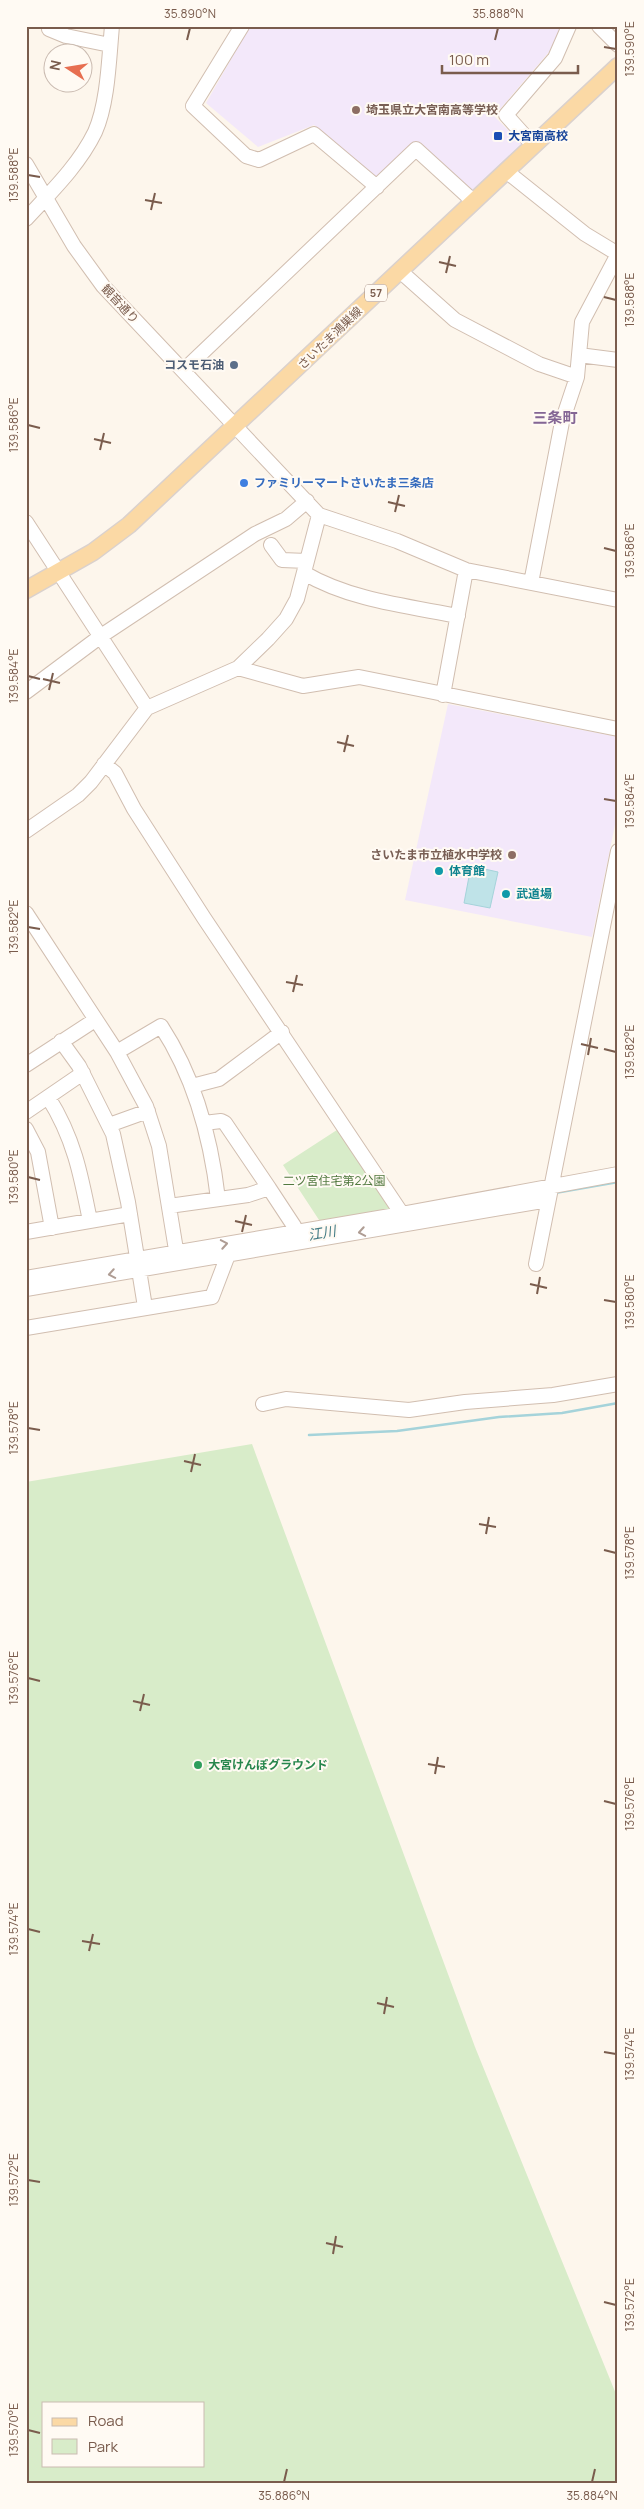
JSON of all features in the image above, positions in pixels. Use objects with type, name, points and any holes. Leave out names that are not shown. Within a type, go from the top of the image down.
[{"type":"main road","name":"さいたま鴻巣線","points":[[26,590],[60,572],[129,525],[237,426],[618,66]]},
{"type":"street","points":[[26,219],[71,170],[95,131],[104,98],[112,26]]},
{"type":"street","points":[[242,26],[193,106],[246,156],[259,160],[314,134],[377,187]]},
{"type":"street","points":[[534,145],[506,115],[555,58],[569,26]]},
{"type":"street","points":[[599,26],[618,45]]},
{"type":"street","points":[[49,30],[66,36],[110,45]]},
{"type":"street","points":[[184,370],[416,149],[473,201]]},
{"type":"street","name":"観音通り","points":[[26,164],[74,246],[98,280],[320,515]]},
{"type":"street","points":[[506,171],[584,234],[618,254],[582,322],[576,378],[562,422],[531,583]]},
{"type":"street","points":[[400,271],[455,320],[539,364],[576,378]]},
{"type":"street","points":[[579,355],[618,360]]},
{"type":"street","points":[[26,692],[101,636],[255,534],[286,519],[307,501]]},
{"type":"street","points":[[26,831],[78,795],[147,708],[238,668],[286,619],[298,600],[320,515],[397,541],[466,570],[618,600]]},
{"type":"street","points":[[26,522],[147,708]]},
{"type":"street","points":[[271,545],[282,560],[306,567],[322,584],[373,599],[458,616]]},
{"type":"street","points":[[443,695],[466,570]]},
{"type":"street","points":[[238,668],[303,686],[359,678],[618,729]]},
{"type":"street","points":[[104,764],[114,773],[134,809],[188,893],[402,1214]]},
{"type":"street","points":[[536,1264],[618,851]]},
{"type":"street","points":[[26,913],[117,1052],[148,1111],[159,1146],[177,1258]]},
{"type":"street","points":[[26,1065],[95,1020]]},
{"type":"street","points":[[117,1052],[161,1026],[173,1044],[192,1086],[204,1123],[218,1199]]},
{"type":"street","points":[[192,1086],[219,1079],[282,1032]]},
{"type":"street","points":[[62,1041],[83,1073],[113,1134],[130,1214],[145,1307]]},
{"type":"street","points":[[26,1112],[83,1073]]},
{"type":"street","points":[[48,1097],[69,1134],[76,1153],[90,1221]]},
{"type":"street","points":[[109,1126],[148,1111]]},
{"type":"street","points":[[204,1123],[220,1121],[225,1123],[269,1188],[297,1237]]},
{"type":"street","points":[[26,1129],[38,1152],[52,1228]]},
{"type":"street","points":[[550,1194],[555,1185],[618,1174]]},
{"type":"street","points":[[169,1206],[248,1195],[269,1188]]},
{"type":"street","points":[[177,1258],[228,1255],[297,1237],[402,1214],[550,1194]]},
{"type":"street","points":[[26,1278],[177,1258],[550,1194]]},
{"type":"street","points":[[26,1232],[130,1214]]},
{"type":"street","points":[[26,1328],[212,1297],[228,1255]]},
{"type":"street","points":[[26,1290],[138,1264]]},
{"type":"street","points":[[263,1404],[286,1399],[408,1410],[465,1402],[552,1395],[618,1384]]},
{"type":"shaded area","name":"埼玉県立大宮南高等学校","points":[[250,26],[566,26],[555,45],[494,116],[523,145],[469,193],[416,143],[377,180],[314,125],[258,147],[206,103]]},
{"type":"shaded area","name":"さいたま市立植水中学校","points":[[448,704],[618,737],[618,810],[592,937],[405,900]]},
{"type":"green space","name":"二ツ宮住宅第2公園","points":[[340,1128],[397,1211],[321,1223],[283,1165]]},
{"type":"green space","name":"大宮けんぽグラウンド","points":[[252,1444],[475,2047],[618,2399],[618,2483],[26,2483],[26,1482]]},
{"type":"water","points":[[471,866],[498,872],[490,908],[464,903]]},
{"type":"waterway","name":"江川","points":[[555,1193],[618,1182]]},
{"type":"waterway","points":[[309,1435],[397,1431],[499,1417],[562,1413],[618,1403]]},
{"type":"place","name":"埼玉県立大宮南高等学校","points":[[356,110]]},
{"type":"place","name":"大宮南高校","points":[[498,136]]},
{"type":"place","name":"コスモ石油","points":[[234,365]]},
{"type":"place","name":"ファミリーマートさいたま三条店","points":[[244,483]]},
{"type":"place","name":"さいたま市立植水中学校","points":[[512,855]]},
{"type":"place","name":"体育館","points":[[439,871]]},
{"type":"place","name":"武道場","points":[[506,894]]},
{"type":"place","name":"大宮けんぽグラウンド","points":[[198,1765]]},
{"type":"district","name":"三条町","points":[[555,418]]}]
